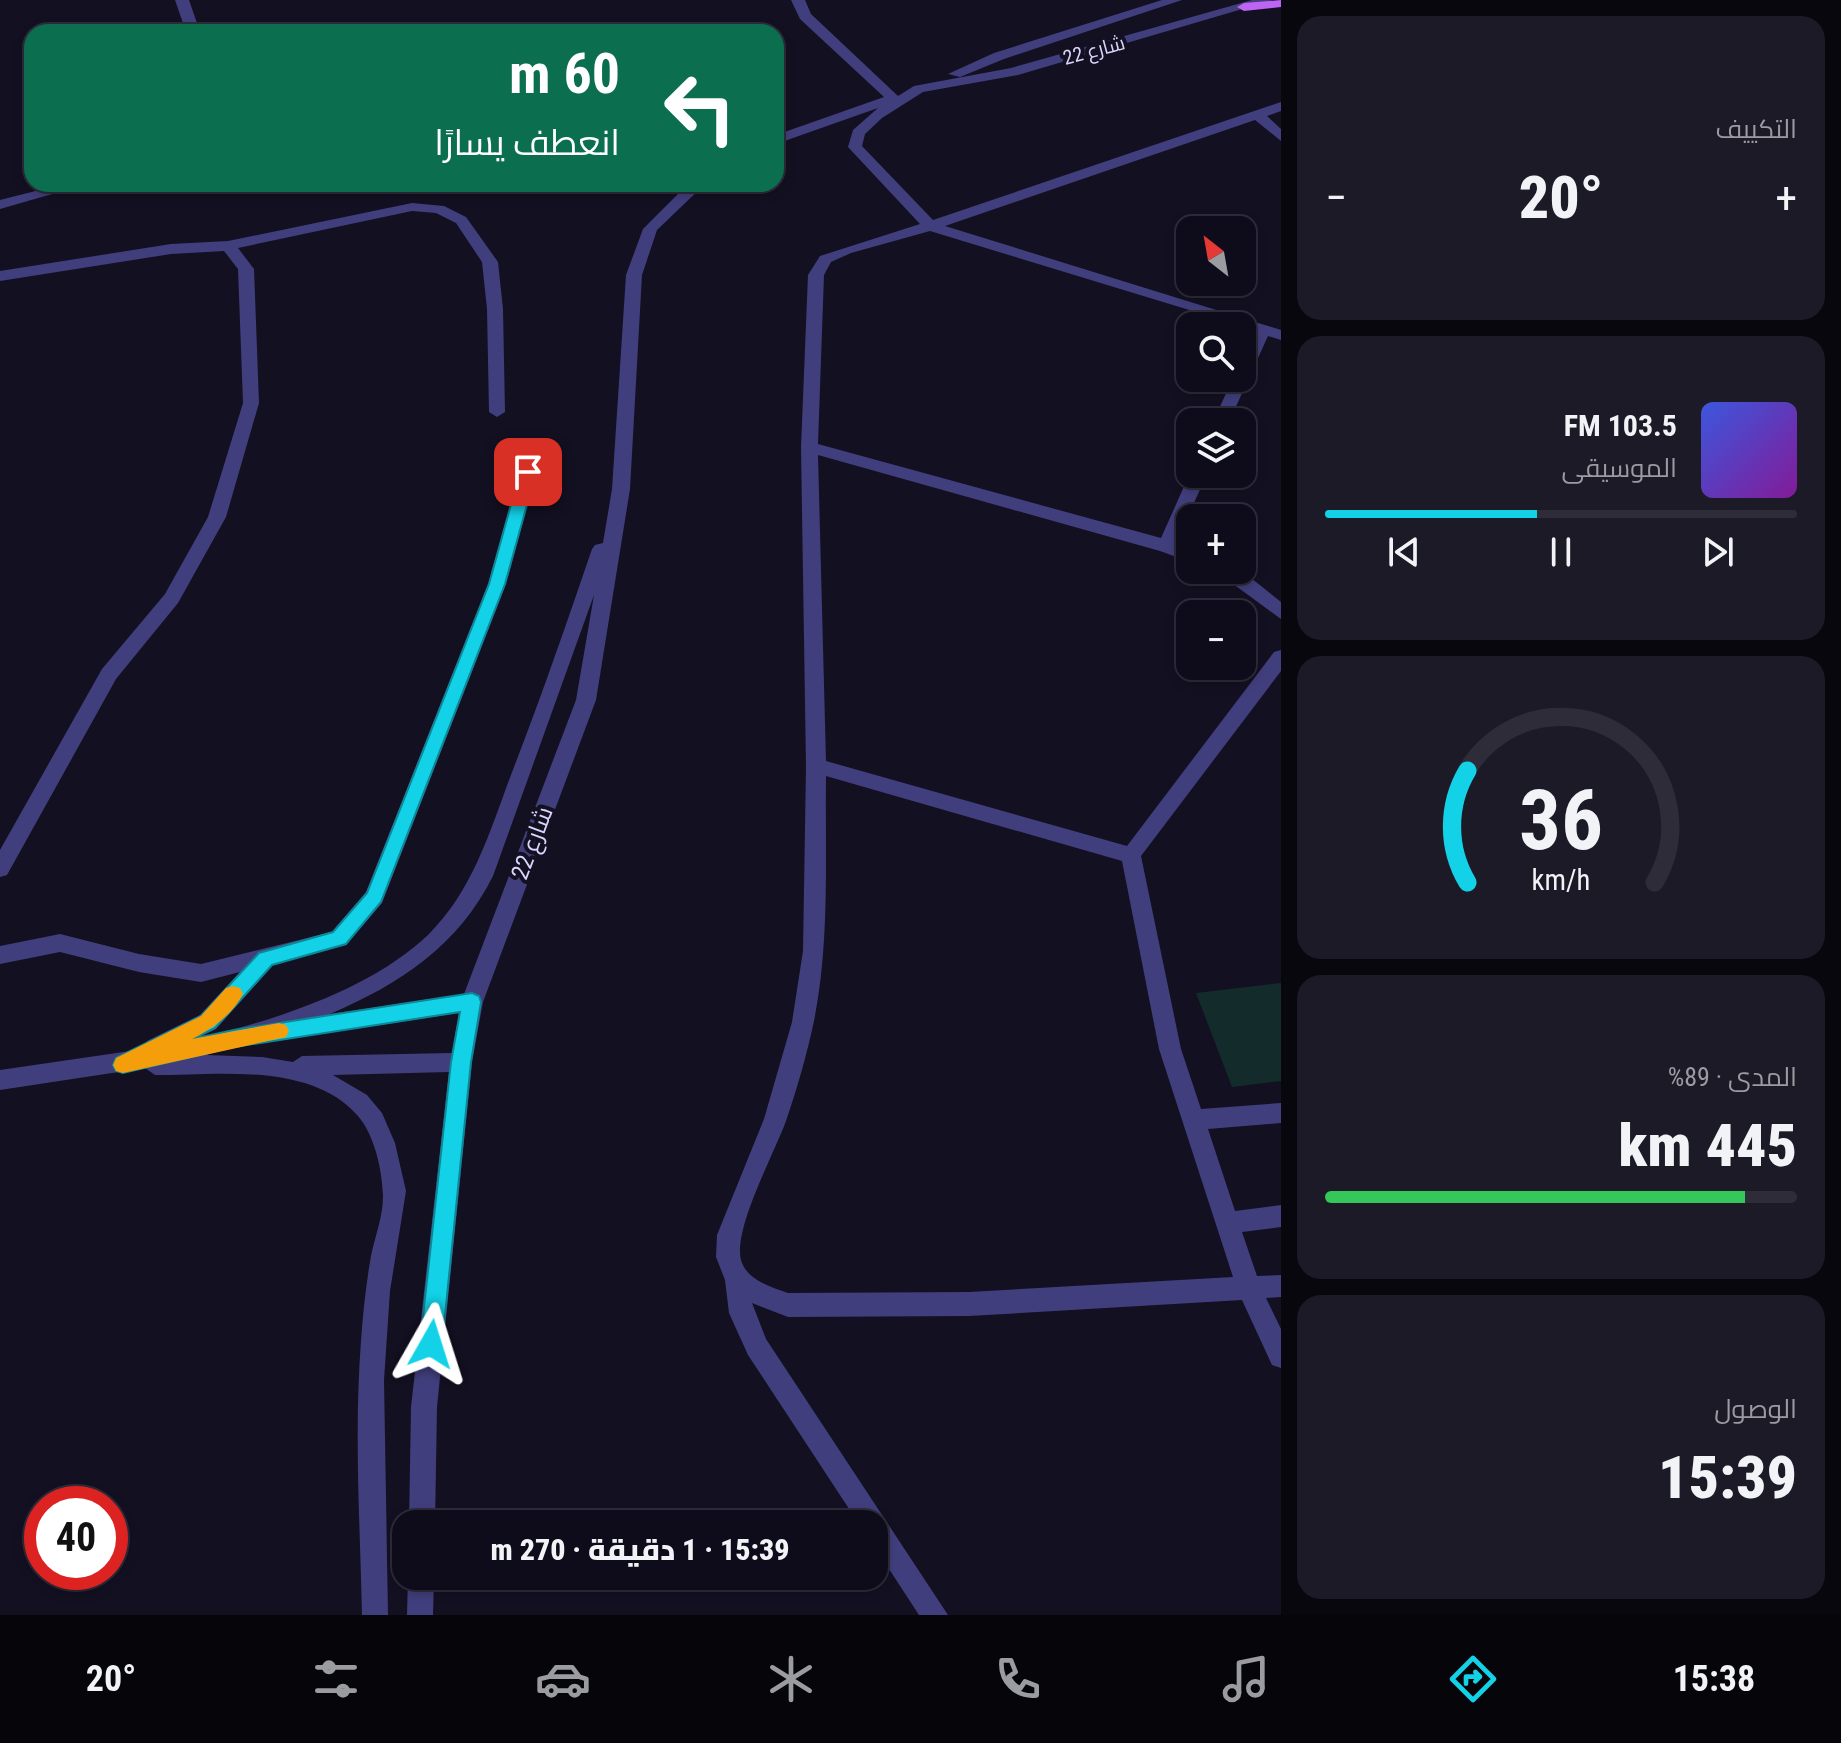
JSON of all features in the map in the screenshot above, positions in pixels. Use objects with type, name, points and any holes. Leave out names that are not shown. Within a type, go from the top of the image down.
[{"type":"main road","points":[[1244,7],[1281,3]]},
{"type":"street","points":[[182,0],[190,24]]},
{"type":"street","points":[[798,0],[805,16],[893,98]]},
{"type":"street","name":"شارع 22","points":[[784,137],[919,89],[999,56],[1175,0]]},
{"type":"street","name":"شارع 22","points":[[919,89],[1013,72],[1266,0]]},
{"type":"street","points":[[919,89],[877,115],[858,133],[855,147],[930,226],[1281,335]]},
{"type":"street","points":[[935,1615],[757,1347],[741,1313],[737,1280],[728,1257],[729,1235],[775,1119],[806,1008],[814,951],[816,766],[809,447],[816,275],[825,259],[846,250],[930,226],[1281,106]]},
{"type":"street","points":[[1256,113],[1281,137]]},
{"type":"street","points":[[0,205],[50,192]]},
{"type":"street","name":"شارع 22","points":[[422,1510],[424,1407],[461,1062],[472,1002],[586,700],[621,489],[634,275],[650,229],[687,192]]},
{"type":"street","points":[[0,276],[171,249],[228,246],[412,207],[439,209],[461,220],[490,262],[497,412]]},
{"type":"street","points":[[0,869],[109,674],[172,598],[217,517],[251,403],[246,269],[228,246]]},
{"type":"street","points":[[1256,346],[1263,330]]},
{"type":"street","points":[[0,955],[60,943],[139,963],[201,973],[339,939],[375,897],[497,584],[536,444]]},
{"type":"street","points":[[809,447],[1176,550]]},
{"type":"street","points":[[1166,546],[1192,488]]},
{"type":"street","points":[[234,1038],[321,1007],[399,970],[424,950],[468,903],[483,876],[554,687],[621,489]]},
{"type":"street","points":[[1246,584],[1281,612]]},
{"type":"street","points":[[1281,657],[1131,855],[1170,1049],[1249,1289],[1281,1356]]},
{"type":"street","points":[[816,766],[1131,855]]},
{"type":"street","points":[[123,1065],[208,1022],[266,959]]},
{"type":"street","points":[[0,1080],[123,1065],[234,1038],[472,1002]]},
{"type":"street","points":[[123,1065],[461,1062]]},
{"type":"street","points":[[270,1066],[321,1077],[362,1104],[377,1127],[389,1161],[394,1195],[380,1275],[373,1351],[375,1615]]},
{"type":"street","points":[[1193,1120],[1281,1113]]},
{"type":"street","points":[[1227,1223],[1281,1216]]},
{"type":"street","points":[[737,1280],[758,1294],[788,1305],[969,1304],[1281,1286]]},
{"type":"street","points":[[420,1615],[421,1590]]},
{"type":"green space","points":[[1281,983],[1281,1081],[1232,1087],[1196,993]]},
{"type":"slow traffic","points":[[233,994],[208,1022],[123,1065],[234,1038],[279,1031]]},
{"type":"route","points":[[431,1344],[461,1062],[472,1002],[234,1038],[123,1065],[208,1022],[266,959],[339,939],[375,897],[497,584],[528,472]]}]
